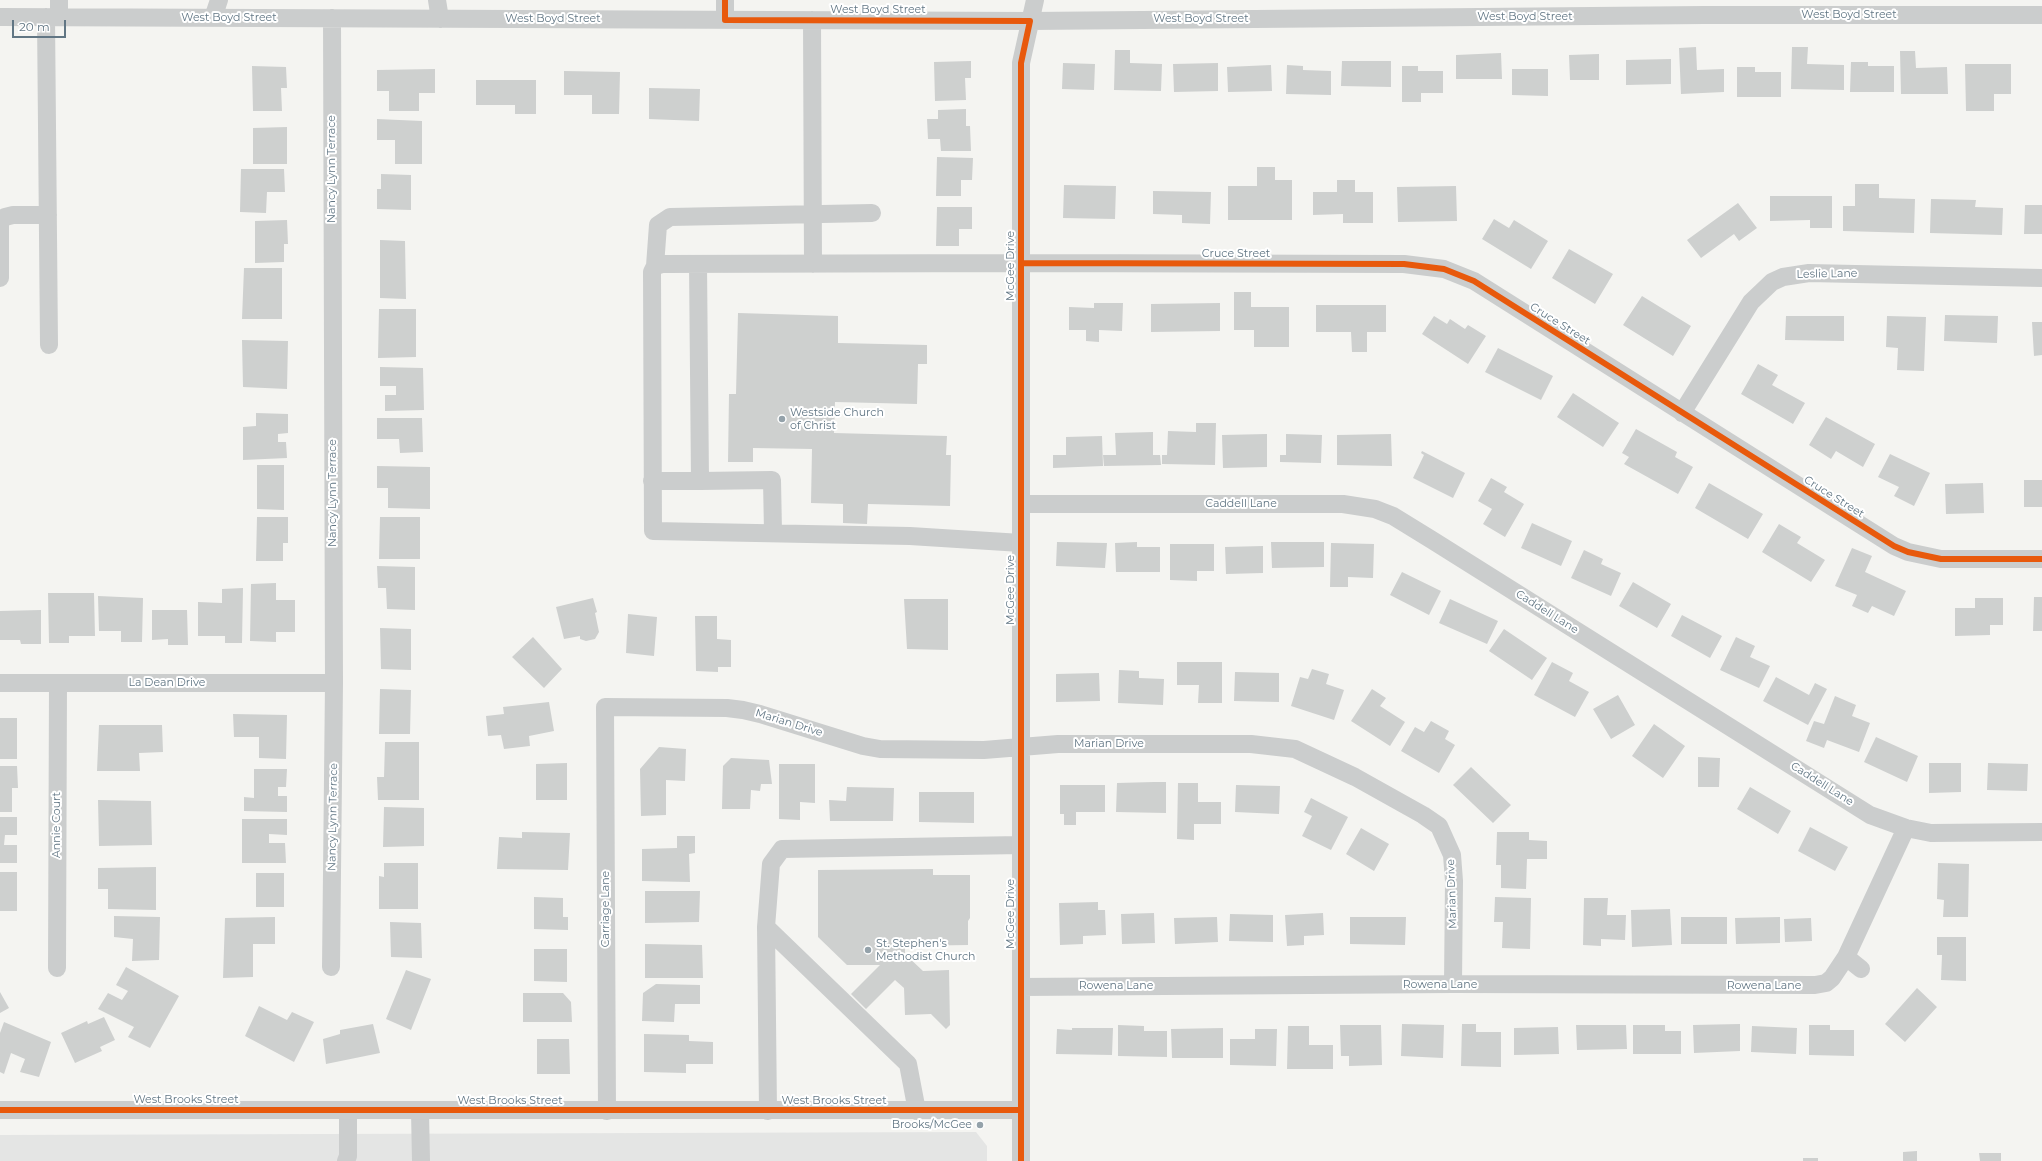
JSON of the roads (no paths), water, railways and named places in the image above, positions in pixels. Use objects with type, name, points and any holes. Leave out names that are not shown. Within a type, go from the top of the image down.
[{"type":"street","points":[[213,18],[219,0]]},
{"type":"street","points":[[437,0],[440,19]]},
{"type":"street","points":[[725,0],[725,20]]},
{"type":"street","name":"McGee Drive","points":[[1021,1161],[1021,64],[1035,0]]},
{"type":"street","name":"West Boyd Street","points":[[0,17],[55,11],[213,18],[1030,20],[1586,8],[2042,15]]},
{"type":"street","points":[[49,344],[48,215],[55,11]]},
{"type":"street","name":"Nancy Lynn Terrace","points":[[331,967],[334,683],[332,18]]},
{"type":"street","points":[[812,20],[813,264]]},
{"type":"street","points":[[872,213],[670,217],[658,225],[655,266],[652,272],[653,531],[773,532],[910,536],[1021,543]]},
{"type":"street","points":[[0,278],[0,222],[5,217],[13,215],[48,215]]},
{"type":"street","name":"Cruce Street","points":[[655,266],[698,264],[1021,263],[1404,264],[1444,269],[1474,281],[1877,536],[1908,552],[1942,558],[2042,559]]},
{"type":"street","points":[[698,264],[700,481]]},
{"type":"street","name":"Leslie Lane","points":[[1682,413],[1752,302],[1772,282],[1783,277],[1809,273],[2042,278]]},
{"type":"street","points":[[652,481],[772,480],[773,532]]},
{"type":"street","name":"Caddell Lane","points":[[1021,504],[1343,504],[1375,509],[1393,516],[1432,540],[1870,814],[1906,828],[1931,833],[2042,832]]},
{"type":"street","name":"La Dean Drive","points":[[0,683],[334,683]]},
{"type":"street","name":"Annie Court","points":[[57,968],[58,683]]},
{"type":"street","name":"Marian Drive","points":[[605,707],[727,708],[743,710],[772,717],[863,746],[880,749],[954,750],[1058,744],[1251,744],[1295,749],[1355,777],[1423,815],[1439,826],[1452,855],[1454,881],[1453,984]]},
{"type":"street","name":"Carriage Lane","points":[[605,707],[607,1111]]},
{"type":"street","name":"Rowena Lane","points":[[1021,987],[1453,984],[1815,985],[1826,983],[1832,978],[1846,958],[1906,828]]},
{"type":"street","points":[[768,1111],[766,927],[771,864],[782,849],[1021,845]]},
{"type":"street","points":[[766,927],[908,1064],[916,1111]]},
{"type":"street","points":[[1846,958],[1861,969]]},
{"type":"street","name":"West Brooks Street","points":[[0,1110],[1021,1110]]},
{"type":"street","points":[[346,1161],[348,1156],[348,1110]]},
{"type":"street","points":[[420,1111],[421,1161]]},
{"type":"place","name":"Westside Church of Christ","points":[[782,419]]},
{"type":"place","name":"St. Stephen's Methodist Church","points":[[868,950]]},
{"type":"place","name":"Brooks/McGee","points":[[980,1125]]}]
